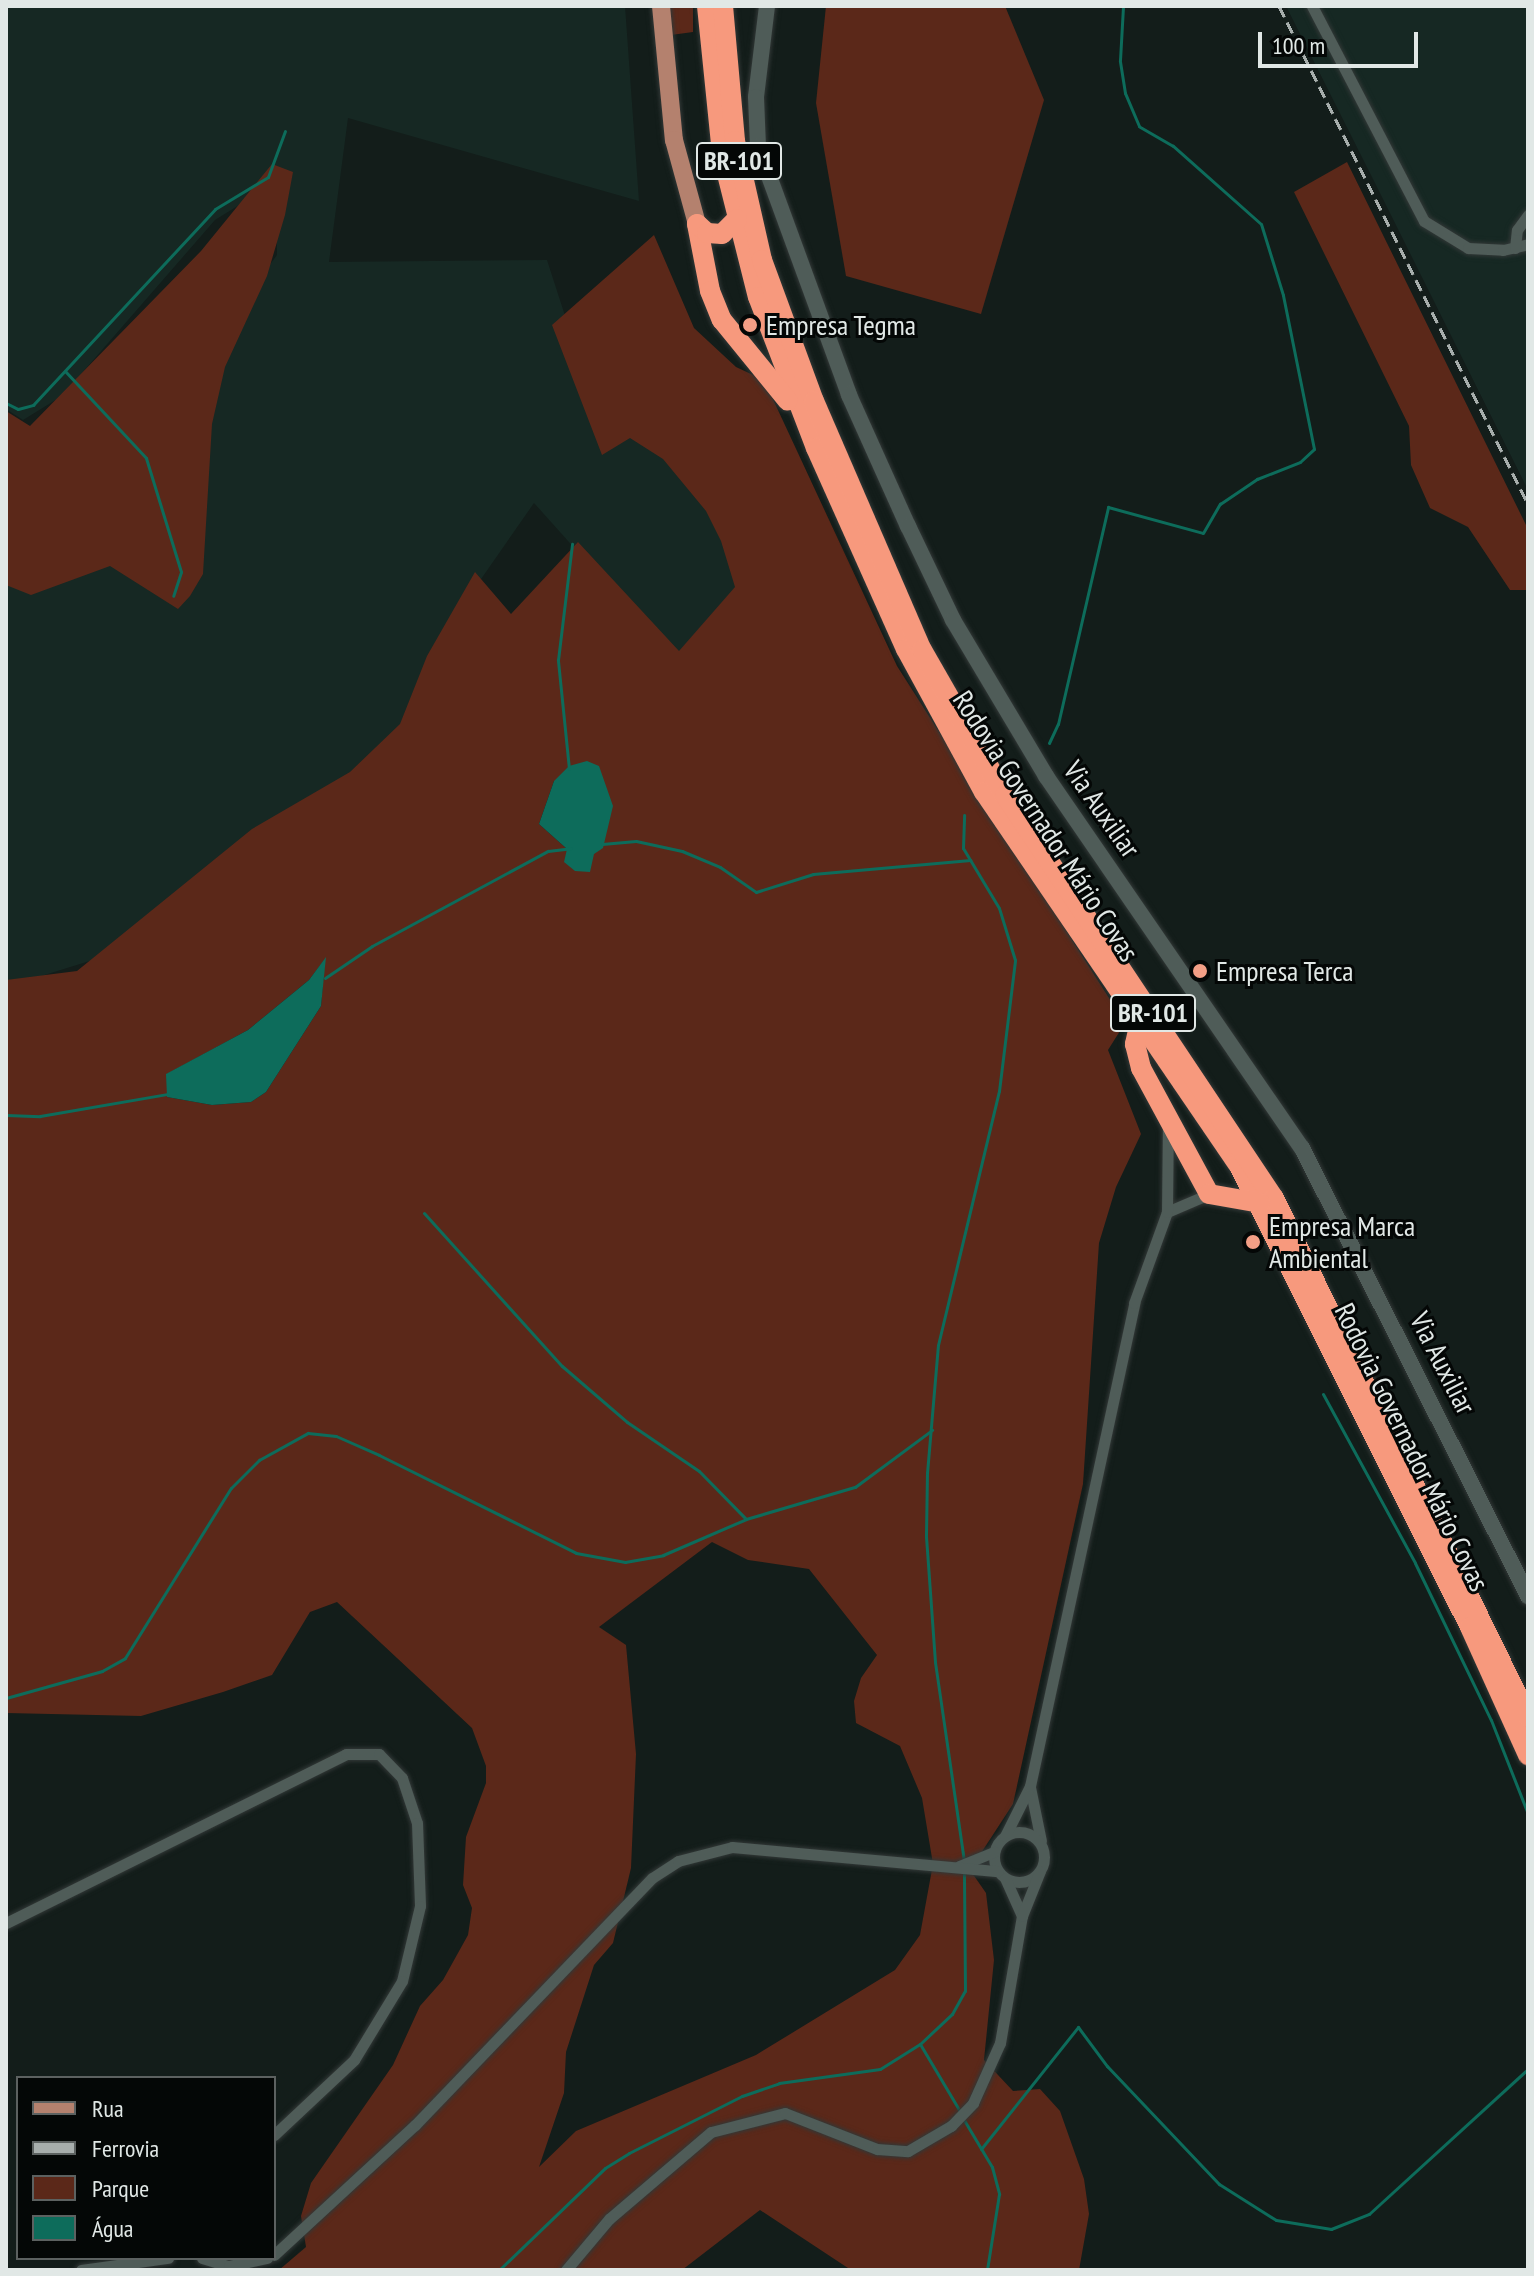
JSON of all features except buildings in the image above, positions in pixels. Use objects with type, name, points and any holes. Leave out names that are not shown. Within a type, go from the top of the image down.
[{"type":"highway","name":"Rodovia Governador Mário Covas","points":[[707,6],[715,109],[737,219],[775,349],[816,448],[955,747],[1260,1203],[1528,1755]]},
{"type":"highway","name":"Rodovia Governador Mário Covas","points":[[723,6],[735,141],[762,260],[799,364],[922,650],[1005,795],[1274,1198],[1528,1717]]},
{"type":"highway","points":[[697,224],[722,234],[737,219]]},
{"type":"highway","points":[[697,224],[710,291],[722,320],[775,381],[816,448]]},
{"type":"highway","points":[[1140,1022],[1135,1044],[1141,1068],[1209,1194],[1260,1203]]},
{"type":"main road","points":[[661,6],[674,140],[697,224]]},
{"type":"street","name":"Via Auxiliar","points":[[767,6],[756,97],[758,146],[849,395],[908,526],[953,620],[1046,776],[1302,1148],[1528,1596]]},
{"type":"street","points":[[1312,6],[1424,221],[1468,248],[1515,248],[1528,244]]},
{"type":"street","points":[[1515,248],[1517,230],[1528,215]]},
{"type":"street","points":[[958,1866],[994,1852],[1030,1786],[1131,1317],[1167,1212],[1168,1121]]},
{"type":"street","points":[[1167,1212],[1209,1194]]},
{"type":"street","points":[[6,1923],[346,1754],[379,1754],[402,1778],[417,1823],[420,1906],[402,1981],[354,2060],[276,2133]]},
{"type":"street","points":[[566,2270],[609,2219],[711,2132],[785,2113],[864,2145],[908,2151],[951,2126],[973,2103],[1000,2043],[1022,1916],[1040,1871],[1044,1852],[1030,1786]]},
{"type":"street","points":[[1005,1836],[1024,1832],[1044,1852]]},
{"type":"street","points":[[276,2253],[415,2125],[652,1878],[678,1861],[732,1847],[958,1866],[1024,1881],[1040,1871]]},
{"type":"street","points":[[994,1852],[1022,1916]]},
{"type":"street","points":[[81,2270],[154,2260]]},
{"type":"street","points":[[209,2260],[229,2266],[258,2260]]},
{"type":"shaded area","points":[[6,6],[625,6],[639,201],[348,118],[329,262],[547,260],[604,436],[636,420],[711,500],[759,595],[680,666],[534,503],[440,638],[397,744],[96,959],[6,987],[6,570],[212,341],[277,255],[276,182],[215,220],[62,396],[23,420],[6,409]]},
{"type":"shaded area","points":[[1286,6],[1528,6],[1528,490],[1383,199]]},
{"type":"green space","points":[[662,6],[693,6],[693,32],[671,35]]},
{"type":"green space","points":[[826,6],[1005,6],[1044,100],[981,314],[846,276],[816,103]]},
{"type":"green space","points":[[1347,162],[1528,529],[1528,590],[1510,590],[1468,527],[1430,508],[1411,465],[1409,426],[1294,192]]},
{"type":"green space","points":[[272,164],[293,172],[285,215],[267,276],[225,367],[212,424],[203,574],[190,596],[178,609],[110,566],[31,595],[6,585],[6,411],[30,426],[201,251]]},
{"type":"green space","points":[[654,235],[694,328],[736,367],[764,380],[897,666],[1125,1023],[1108,1050],[1141,1134],[1116,1187],[1099,1243],[1083,1484],[1013,1804],[970,1870],[986,1893],[994,1960],[984,2060],[1013,2091],[1040,2089],[1060,2111],[1084,2179],[1089,2214],[1079,2270],[851,2270],[760,2210],[682,2270],[279,2270],[306,2247],[301,2216],[311,2183],[393,2065],[420,2006],[443,1980],[468,1935],[472,1908],[463,1885],[466,1837],[486,1783],[486,1766],[472,1728],[337,1602],[310,1612],[272,1675],[223,1692],[141,1716],[6,1713],[6,980],[77,971],[252,829],[350,772],[400,724],[427,656],[475,572],[511,614],[578,542],[679,651],[735,587],[721,541],[706,511],[663,459],[630,438],[602,455],[552,325]],"holes":[[[554,781],[575,871],[567,849],[539,824]],[[325,959],[321,1006],[266,1092],[251,1102],[212,1105],[167,1097],[167,1074],[248,1030],[309,980]],[[712,1542],[748,1560],[809,1569],[877,1655],[861,1678],[854,1701],[856,1723],[900,1746],[922,1798],[933,1864],[920,1935],[895,1970],[756,2055],[576,2131],[539,2167],[564,2093],[566,2052],[594,1965],[613,1943],[631,1868],[636,1754],[626,1645],[599,1627]]]},
{"type":"water","points":[[587,761],[599,766],[613,806],[603,848],[594,854],[590,872],[575,871],[564,862],[567,849],[539,824],[554,781],[569,766]]},
{"type":"water","points":[[326,957],[321,1006],[266,1092],[251,1102],[212,1105],[167,1097],[166,1074],[248,1030],[309,980]]},
{"type":"waterway","points":[[1049,743],[1058,724],[1108,507],[1203,533],[1220,504],[1257,479],[1300,462],[1314,449],[1283,295],[1261,224],[1173,146],[1139,126],[1125,93],[1120,60],[1123,6]]},
{"type":"waterway","points":[[6,403],[18,409],[33,405],[215,209],[268,177],[285,131]]},
{"type":"waterway","points":[[65,371],[146,458],[181,572],[173,596]]},
{"type":"waterway","points":[[569,769],[558,660],[572,544]]},
{"type":"waterway","points":[[964,815],[963,848],[999,908],[1015,960],[999,1091],[938,1345],[927,1473],[926,1535],[935,1662],[964,1861]]},
{"type":"waterway","points":[[602,844],[636,841],[682,851],[720,867],[756,892],[813,874],[970,860]]},
{"type":"waterway","points":[[325,978],[372,946],[548,851],[571,848]]},
{"type":"waterway","points":[[6,1115],[40,1116],[168,1094]]},
{"type":"waterway","points":[[424,1213],[562,1366],[627,1422],[699,1471],[746,1519]]},
{"type":"waterway","points":[[1323,1394],[1415,1563],[1491,1720],[1528,1814]]},
{"type":"waterway","points":[[6,1698],[102,1671],[125,1658],[231,1488],[259,1460],[308,1433],[336,1436],[379,1455],[576,1553],[625,1562],[663,1555],[746,1519],[855,1487],[932,1430]]},
{"type":"waterway","points":[[499,2270],[605,2168],[629,2153],[742,2096],[779,2083],[880,2069],[920,2044],[952,2014],[965,1991],[964,1872]]},
{"type":"waterway","points":[[981,2149],[1078,2027],[1107,2066],[1219,2184],[1276,2220],[1331,2229],[1369,2214],[1528,2069]]},
{"type":"waterway","points":[[920,2044],[961,2113]]},
{"type":"waterway","points":[[964,2120],[992,2167],[999,2194],[987,2270]]},
{"type":"railway","points":[[1279,6],[1528,504]]},
{"type":"place","name":"Empresa Tegma","points":[[750,325]]},
{"type":"place","name":"Empresa Terca","points":[[1200,971]]},
{"type":"place","name":"Empresa Marca Ambiental","points":[[1253,1242]]}]
